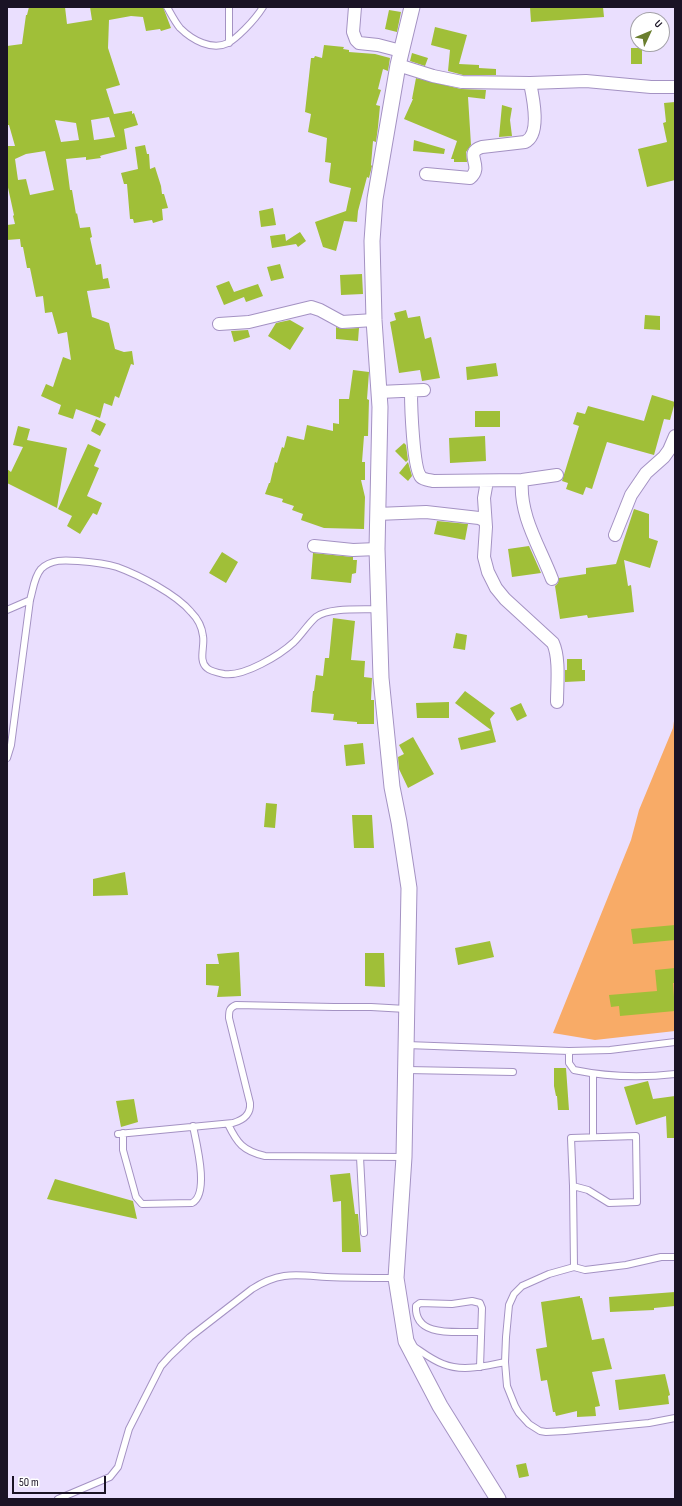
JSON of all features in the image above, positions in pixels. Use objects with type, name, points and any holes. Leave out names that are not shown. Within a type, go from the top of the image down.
[{"type":"street","points":[[355,7],[353,32],[359,43],[378,45],[433,76],[462,82],[530,83],[586,81],[646,87],[675,87]]},
{"type":"street","points":[[412,7],[400,58],[372,225],[374,320],[380,407],[377,549],[381,678],[392,787],[409,888],[404,1157],[396,1278],[406,1341],[440,1406],[498,1499]]},
{"type":"street","points":[[426,174],[470,178],[476,170],[473,154],[479,148],[525,142],[530,140],[534,128],[530,83]]},
{"type":"street","points":[[218,324],[249,322],[312,308],[320,310],[342,322],[348,323],[374,320]]},
{"type":"street","points":[[379,392],[424,390]]},
{"type":"street","points":[[410,391],[411,417],[416,460],[421,477],[433,481],[487,481],[522,480],[557,476]]},
{"type":"street","points":[[615,535],[631,495],[646,473],[664,458],[675,436]]},
{"type":"street","points":[[522,480],[521,492],[524,512],[552,579]]},
{"type":"street","points":[[487,481],[484,498],[484,557],[492,580],[505,599],[549,638],[556,648],[557,702]]},
{"type":"street","points":[[377,514],[426,512],[468,517],[485,521]]},
{"type":"street","points":[[314,546],[353,550],[377,549]]},
{"type":"lane","points":[[167,7],[179,27],[195,40],[213,46],[221,46],[229,43],[251,23],[262,7]]},
{"type":"lane","points":[[229,7],[229,43]]},
{"type":"lane","points":[[7,758],[11,745],[30,600],[37,574],[42,568],[57,560],[92,562],[116,567],[149,582],[171,595],[191,611],[198,621],[204,637],[203,664],[208,669],[225,674],[243,672],[275,656],[294,641],[316,617],[324,613],[339,610],[379,609]]},
{"type":"lane","points":[[7,610],[30,600]]},
{"type":"lane","points":[[193,1126],[202,1172],[198,1197],[192,1203],[142,1204],[136,1197],[120,1134],[193,1126],[228,1124],[243,1118],[249,1112],[250,1108],[229,1018],[231,1007],[240,1004],[406,1009]]},
{"type":"lane","points":[[405,1045],[569,1051],[610,1050],[675,1042]]},
{"type":"lane","points":[[569,1051],[569,1063],[574,1070],[594,1074],[646,1077],[675,1074]]},
{"type":"lane","points":[[405,1070],[513,1072]]},
{"type":"lane","points":[[593,1137],[594,1074]]},
{"type":"lane","points":[[228,1124],[235,1139],[244,1148],[258,1154],[278,1156],[404,1157]]},
{"type":"lane","points":[[573,1186],[588,1190],[609,1203],[637,1202],[636,1136],[571,1138],[574,1267]]},
{"type":"lane","points":[[360,1157],[364,1233]]},
{"type":"lane","points":[[675,1257],[661,1257],[626,1265],[585,1270],[574,1267],[532,1280],[522,1286],[514,1294],[508,1312],[505,1362],[507,1386],[515,1406],[529,1424],[540,1431],[559,1431],[649,1423],[675,1418]]},
{"type":"lane","points":[[58,1499],[110,1477],[118,1467],[129,1429],[161,1366],[190,1338],[257,1286],[273,1278],[296,1275],[396,1278]]},
{"type":"lane","points":[[480,1367],[482,1306],[478,1302],[452,1304],[420,1303],[416,1306],[418,1319],[423,1326],[441,1331],[481,1332]]},
{"type":"lane","points":[[406,1341],[442,1364],[468,1369],[505,1362]]},
{"type":"shaded area","points":[[675,714],[675,1031],[595,1040],[553,1033],[631,840],[639,810],[673,728]]},
{"type":"building","points":[[29,7],[65,7],[67,24],[92,20],[90,7],[163,7],[171,28],[161,31],[160,29],[146,31],[143,17],[131,16],[109,20],[108,48],[120,85],[106,89],[114,114],[132,111],[138,125],[124,129],[127,149],[100,156],[101,158],[86,160],[86,157],[66,159],[70,190],[72,190],[80,228],[90,227],[92,237],[90,238],[96,265],[101,264],[103,279],[108,278],[110,288],[87,291],[92,317],[109,323],[115,349],[124,352],[132,351],[134,365],[131,364],[119,398],[115,396],[112,406],[104,403],[100,418],[76,409],[73,419],[58,414],[61,405],[41,396],[46,384],[53,387],[63,357],[71,360],[67,332],[58,334],[52,312],[45,313],[43,296],[36,297],[30,268],[27,268],[20,239],[7,240],[7,225],[15,224],[7,183],[7,146],[15,146],[9,125],[7,125],[7,46],[22,44]],"holes":[[[109,117],[115,137],[94,140],[91,120]],[[55,120],[76,123],[79,140],[61,142]],[[45,151],[54,190],[30,195],[26,179],[18,180],[15,159],[26,154]]]},
{"type":"building","points":[[530,7],[603,7],[604,17],[531,22]]},
{"type":"building","points":[[389,10],[401,12],[397,32],[385,29]]},
{"type":"building","points":[[435,27],[467,35],[459,64],[479,65],[479,68],[496,69],[496,75],[463,75],[448,71],[450,50],[431,45]]},
{"type":"building","points":[[324,45],[344,47],[343,49],[349,50],[349,52],[375,54],[390,58],[388,71],[383,69],[378,89],[381,90],[376,105],[380,106],[376,142],[373,141],[372,166],[369,178],[367,177],[358,211],[357,222],[344,221],[336,251],[323,247],[315,222],[346,211],[351,188],[330,183],[331,163],[325,162],[327,138],[308,132],[311,114],[305,112],[311,58],[314,58],[315,56],[322,58]]},
{"type":"building","points":[[631,52],[642,52],[642,64],[631,64]]},
{"type":"building","points":[[412,53],[428,58],[425,66],[410,61]]},
{"type":"building","points":[[416,78],[461,89],[486,90],[485,99],[468,97],[471,145],[466,152],[467,162],[454,162],[454,159],[451,159],[457,141],[404,119],[413,99]]},
{"type":"building","points":[[675,102],[675,180],[647,187],[638,149],[667,142],[663,123],[666,122],[664,103]]},
{"type":"building","points":[[502,105],[512,108],[510,120],[512,136],[499,137]]},
{"type":"building","points":[[414,140],[445,149],[444,154],[413,151]]},
{"type":"building","points":[[145,145],[147,154],[149,154],[150,169],[155,167],[162,194],[164,194],[168,208],[162,209],[163,220],[153,223],[152,220],[134,223],[133,219],[130,219],[127,184],[124,184],[121,173],[138,169],[135,147]]},
{"type":"building","points":[[273,208],[276,225],[261,227],[259,211]]},
{"type":"building","points":[[300,232],[306,241],[298,247],[296,244],[272,248],[270,236],[285,234],[286,241]]},
{"type":"building","points":[[280,264],[284,278],[271,281],[267,267]]},
{"type":"building","points":[[362,274],[363,294],[341,295],[340,275]]},
{"type":"building","points":[[229,281],[234,292],[258,284],[263,296],[246,302],[244,297],[224,305],[216,286]]},
{"type":"building","points":[[406,310],[408,318],[420,316],[425,339],[431,337],[440,378],[422,381],[420,370],[399,373],[390,322],[396,320],[394,313]]},
{"type":"building","points":[[645,315],[660,316],[660,330],[644,329]]},
{"type":"building","points":[[290,320],[304,328],[290,350],[268,336],[276,323]]},
{"type":"building","points":[[336,327],[342,329],[359,328],[358,341],[336,339]]},
{"type":"building","points":[[248,330],[250,337],[234,342],[231,331]]},
{"type":"building","points":[[496,363],[498,376],[467,380],[466,367]]},
{"type":"building","points":[[353,370],[369,372],[367,399],[369,400],[368,436],[364,436],[362,462],[365,462],[365,480],[361,480],[365,497],[364,529],[324,528],[301,520],[303,514],[292,510],[294,506],[282,502],[283,499],[265,494],[270,483],[275,462],[277,463],[282,447],[284,448],[287,436],[304,440],[307,425],[333,431],[333,423],[339,424],[339,399],[349,399]]},
{"type":"building","points":[[652,395],[675,402],[670,420],[664,419],[654,455],[607,442],[592,489],[586,487],[583,495],[566,489],[568,483],[562,481],[579,426],[573,424],[577,412],[585,414],[588,406],[644,421]]},
{"type":"building","points":[[475,411],[500,411],[500,427],[475,427]]},
{"type":"building","points":[[96,419],[106,424],[100,436],[91,431]]},
{"type":"building","points":[[18,426],[30,429],[27,440],[67,448],[57,508],[7,483],[7,469],[11,472],[23,447],[13,445]]},
{"type":"building","points":[[485,436],[486,461],[450,463],[449,438]]},
{"type":"building","points":[[404,443],[406,445],[408,460],[406,462],[395,451]]},
{"type":"building","points":[[88,444],[101,450],[94,466],[99,468],[87,496],[102,503],[97,515],[93,513],[80,534],[67,526],[72,516],[58,509]]},
{"type":"building","points":[[408,462],[412,476],[408,481],[399,473]]},
{"type":"building","points":[[634,509],[649,514],[649,538],[658,541],[650,568],[624,560],[628,586],[631,585],[634,612],[588,618],[587,615],[560,619],[555,586],[558,583],[559,578],[586,574],[586,568],[616,564]]},
{"type":"building","points":[[437,521],[468,524],[465,540],[434,534]]},
{"type":"building","points":[[529,546],[541,573],[512,577],[508,549]]},
{"type":"building","points":[[222,552],[238,562],[226,583],[209,573]]},
{"type":"building","points":[[313,553],[353,557],[353,560],[357,560],[356,573],[352,574],[351,583],[311,579]]},
{"type":"building","points":[[333,618],[355,621],[351,660],[365,661],[364,677],[372,678],[371,700],[374,700],[374,724],[357,724],[357,722],[333,720],[334,714],[311,712],[316,675],[323,676],[325,658],[329,658]]},
{"type":"building","points":[[456,633],[467,635],[465,650],[453,648]]},
{"type":"building","points":[[567,659],[582,659],[582,670],[585,670],[585,681],[565,682]]},
{"type":"building","points":[[465,691],[495,713],[490,719],[496,742],[461,750],[458,738],[491,730],[455,703]]},
{"type":"building","points":[[449,702],[449,718],[417,718],[416,703]]},
{"type":"building","points":[[521,703],[527,716],[517,721],[510,708]]},
{"type":"building","points":[[413,737],[434,774],[408,788],[399,769],[398,757],[404,754],[399,745]]},
{"type":"building","points":[[363,743],[365,764],[346,766],[344,745]]},
{"type":"building","points":[[266,803],[277,804],[275,828],[264,827]]},
{"type":"building","points":[[352,815],[372,815],[374,848],[354,848]]},
{"type":"building","points":[[125,872],[128,895],[93,896],[93,879]]},
{"type":"building","points":[[675,925],[675,940],[633,944],[631,929]]},
{"type":"building","points":[[490,941],[494,957],[458,965],[455,948]]},
{"type":"building","points":[[239,952],[241,996],[217,997],[219,986],[206,985],[206,964],[219,964],[217,954]]},
{"type":"building","points":[[365,953],[384,953],[385,987],[365,986]]},
{"type":"building","points":[[675,968],[675,983],[673,983],[675,1011],[620,1016],[619,1006],[611,1007],[609,995],[657,991],[655,970]]},
{"type":"building","points":[[554,1068],[566,1068],[569,1110],[558,1110],[557,1096],[554,1086]]},
{"type":"building","points":[[648,1081],[653,1099],[675,1096],[675,1138],[667,1138],[666,1116],[636,1125],[624,1087]]},
{"type":"building","points":[[134,1099],[138,1122],[121,1127],[116,1101]]},
{"type":"building","points":[[350,1173],[355,1214],[358,1214],[361,1252],[342,1252],[341,1201],[333,1202],[330,1175]]},
{"type":"building","points":[[55,1179],[133,1201],[137,1219],[47,1199]]},
{"type":"building","points":[[675,1292],[675,1306],[654,1308],[654,1310],[610,1312],[609,1297]]},
{"type":"building","points":[[580,1296],[580,1298],[582,1298],[592,1340],[604,1338],[612,1369],[592,1372],[600,1406],[595,1407],[596,1416],[577,1417],[577,1411],[556,1416],[555,1412],[553,1412],[547,1380],[541,1381],[536,1349],[547,1347],[541,1302]]},
{"type":"building","points":[[665,1374],[670,1395],[668,1396],[669,1404],[619,1410],[615,1380]]},
{"type":"building","points":[[526,1463],[529,1476],[519,1478],[516,1465]]}]
